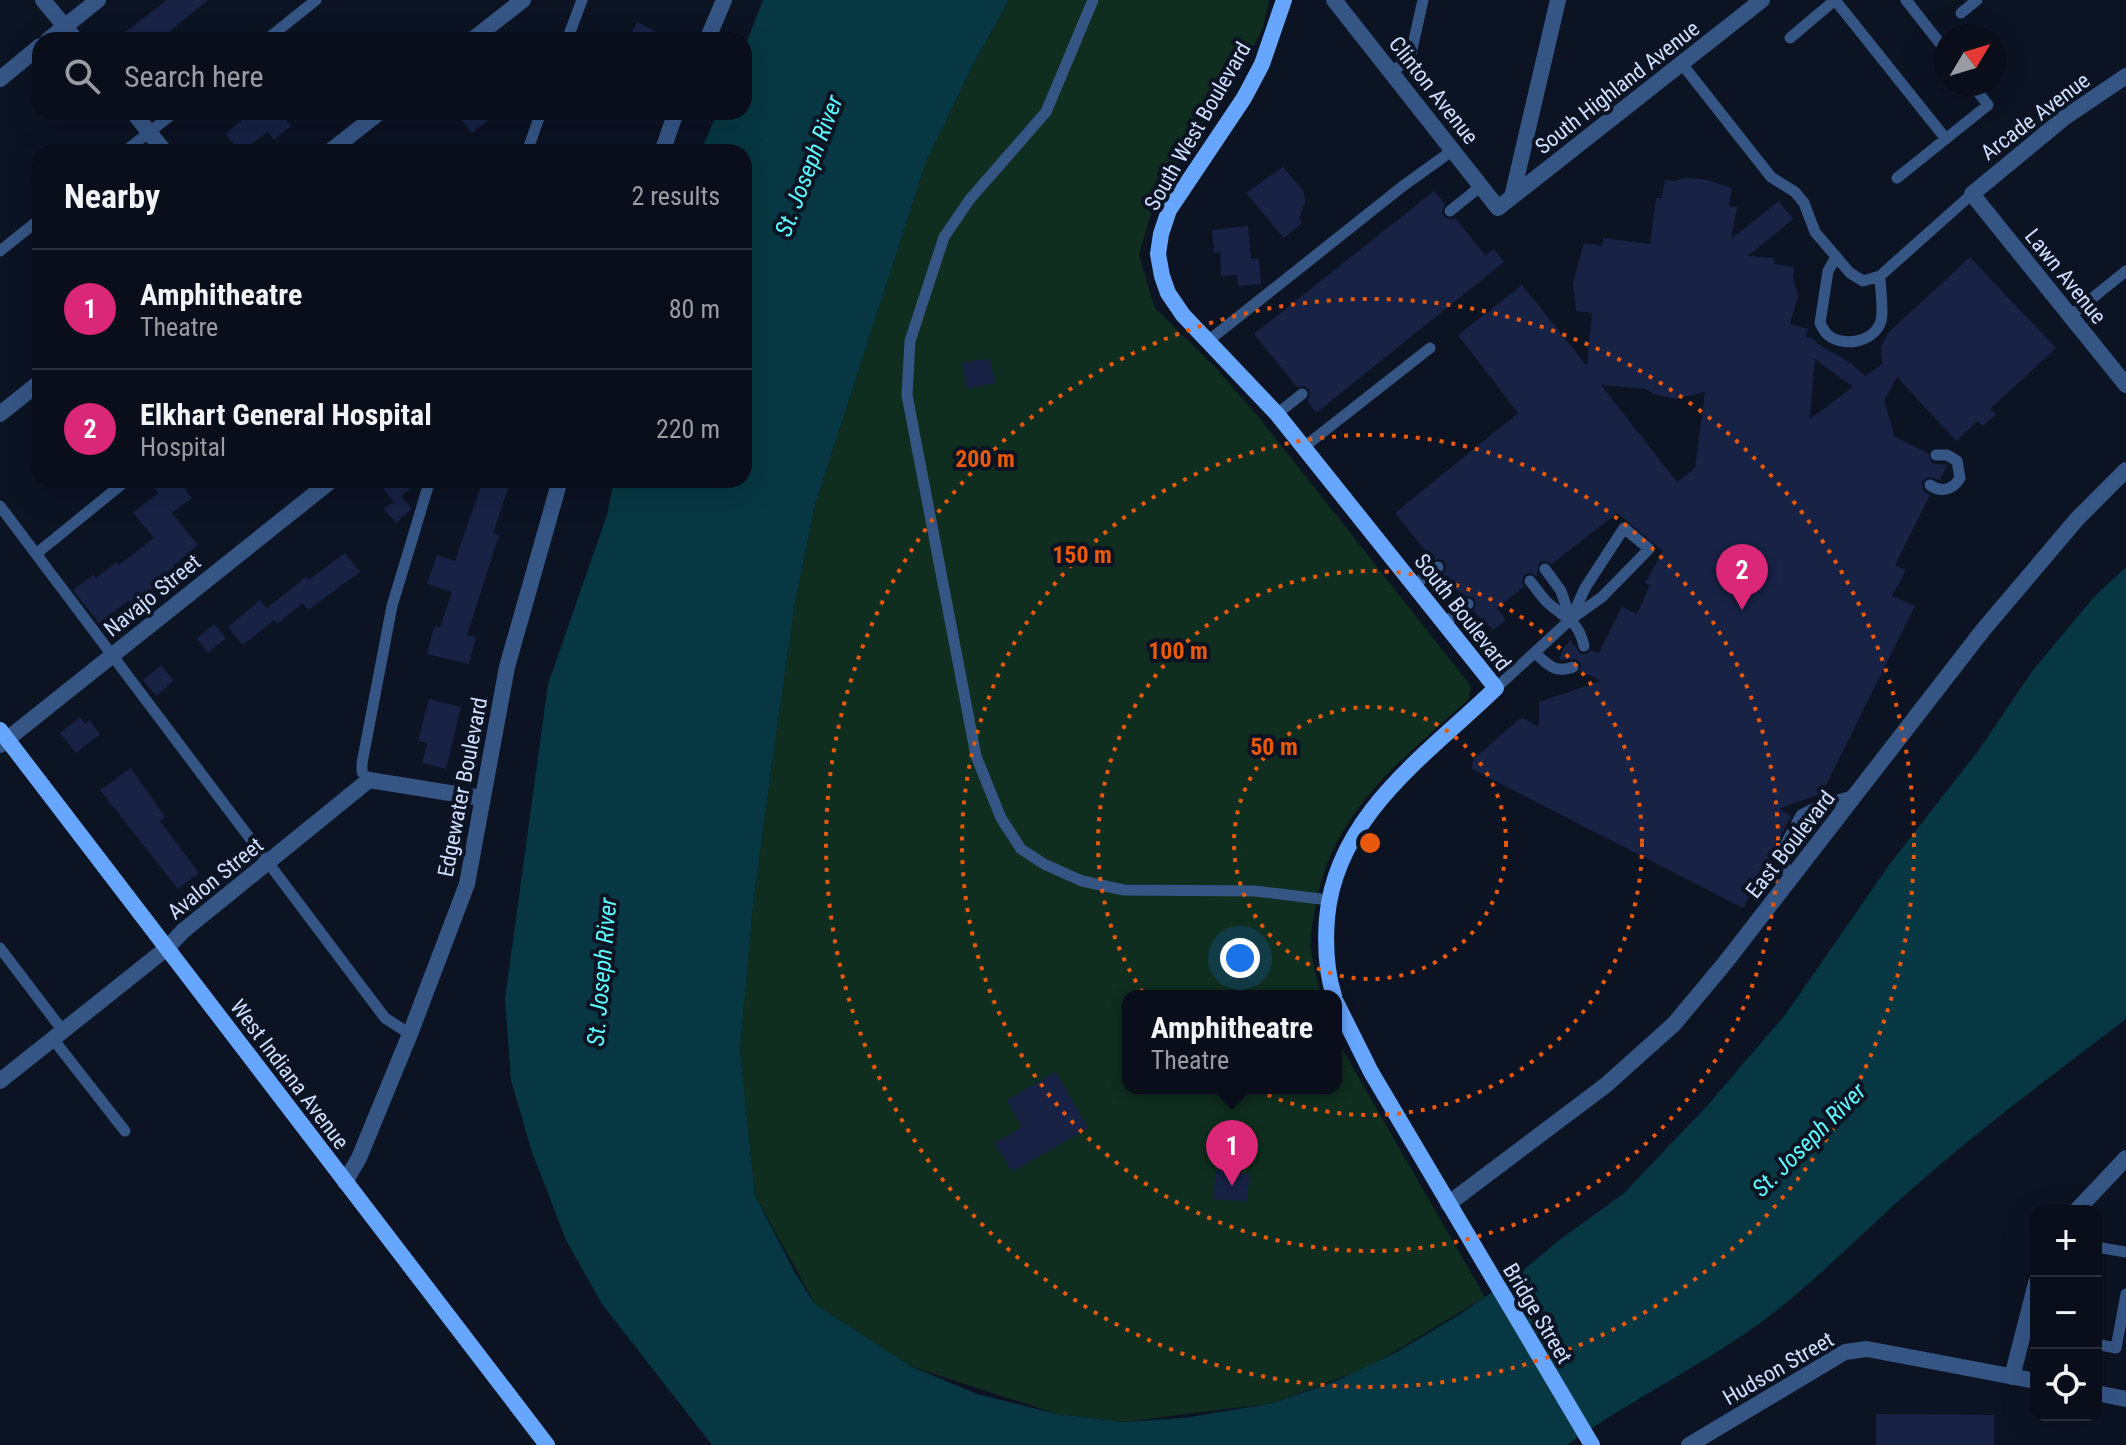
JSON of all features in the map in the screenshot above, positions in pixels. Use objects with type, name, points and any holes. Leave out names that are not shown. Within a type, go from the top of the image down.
[{"type":"street","points":[[43,0],[69,32]]},
{"type":"street","points":[[58,32],[98,0]]},
{"type":"street","points":[[482,32],[523,0]]},
{"type":"street","points":[[710,32],[724,0]]},
{"type":"street","name":"South West Boulevard","points":[[1162,276],[1158,254],[1169,210],[1244,98],[1262,64],[1284,0]]},
{"type":"street","name":"Clinton Avenue","points":[[1334,0],[1481,186],[1505,203]]},
{"type":"street","points":[[1505,203],[1558,0]]},
{"type":"street","name":"South Highland Avenue","points":[[1505,203],[1762,0]]},
{"type":"street","points":[[0,79],[32,53]]},
{"type":"street","name":"Arcade Avenue","points":[[1972,194],[2064,118],[2126,76]]},
{"type":"street","points":[[139,120],[159,144]]},
{"type":"street","points":[[339,144],[370,120]]},
{"type":"street","points":[[665,144],[673,120]]},
{"type":"street","name":"Lawn Avenue","points":[[1972,194],[2126,385]]},
{"type":"street","name":"South Boulevard","points":[[1162,276],[1168,293],[1183,315],[1277,414],[1496,688],[1368,812],[1339,865],[1329,900],[1327,958],[1333,990]]},
{"type":"street","points":[[0,414],[32,388]]},
{"type":"street","name":"East Boulevard","points":[[1448,1204],[1606,1085],[1647,1050],[1695,1000],[2007,601],[2077,519],[2126,470]]},
{"type":"street","name":"Navajo Street","points":[[2,738],[113,655],[322,488]]},
{"type":"street","name":"Edgewater Boulevard","points":[[345,1182],[359,1158],[410,1034],[467,884],[507,667],[558,488]]},
{"type":"street","name":"West Indiana Avenue","points":[[2,738],[167,948],[547,1445]]},
{"type":"street","points":[[369,780],[481,798]]},
{"type":"street","name":"Avalon Street","points":[[0,1081],[167,948],[183,931],[369,780]]},
{"type":"street","points":[[1342,1016],[1448,1204]]},
{"type":"street","points":[[2082,1205],[2126,1158]]},
{"type":"street","name":"Bridge Street","points":[[1448,1204],[1592,1445]]},
{"type":"street","points":[[2012,1377],[2030,1306]]},
{"type":"street","name":"Hudson Street","points":[[1689,1445],[1845,1352],[1857,1349],[2030,1380]]},
{"type":"street","points":[[2102,1394],[2126,1399]]},
{"type":"lane","points":[[276,32],[316,0]]},
{"type":"lane","points":[[570,32],[582,0]]},
{"type":"lane","points":[[1093,0],[1046,112],[970,199],[944,237],[910,341],[907,395],[976,756],[1001,818],[1021,849],[1044,864],[1082,881],[1124,890],[1255,891],[1329,900]]},
{"type":"lane","points":[[1392,72],[1410,58],[1423,0]]},
{"type":"lane","points":[[1906,0],[1934,36]]},
{"type":"lane","points":[[1961,13],[1977,0]]},
{"type":"lane","points":[[1790,38],[1829,2],[1946,139]]},
{"type":"lane","points":[[1682,64],[1771,177],[1795,192],[1804,203],[1815,232],[1856,278],[1863,281],[1880,276],[1972,194]]},
{"type":"lane","points":[[1897,178],[1988,105],[1981,96]]},
{"type":"lane","points":[[134,144],[165,120]]},
{"type":"lane","points":[[530,144],[538,120]]},
{"type":"lane","points":[[1208,341],[1391,195],[1453,150]]},
{"type":"lane","points":[[1450,211],[1481,186]]},
{"type":"lane","points":[[0,251],[32,225]]},
{"type":"lane","points":[[1836,257],[1828,271],[1820,323],[1828,335],[1844,341],[1861,341],[1872,334],[1881,321],[1880,276]]},
{"type":"lane","points":[[2070,316],[2126,271]]},
{"type":"lane","points":[[1304,447],[1430,348]]},
{"type":"lane","points":[[1277,414],[1302,394]]},
{"type":"lane","points":[[1930,485],[1947,490],[1960,478],[1957,461],[1947,455],[1936,455]]},
{"type":"lane","points":[[36,554],[117,488]]},
{"type":"lane","points":[[369,780],[362,772],[362,763],[392,606],[428,488]]},
{"type":"lane","points":[[0,506],[385,1018],[410,1034]]},
{"type":"lane","points":[[1496,688],[1571,619],[1602,597],[1649,549],[1624,528],[1585,588],[1571,619]]},
{"type":"lane","points":[[1414,585],[1438,567]]},
{"type":"lane","points":[[1545,569],[1561,591],[1571,619]]},
{"type":"lane","points":[[1530,581],[1547,602],[1571,619],[1581,632],[1584,646]]},
{"type":"lane","points":[[1444,623],[1468,604]]},
{"type":"lane","points":[[1535,653],[1553,669],[1564,671],[1573,667]]},
{"type":"lane","points":[[1791,878],[1781,853],[1801,815],[1818,806],[1856,795]]},
{"type":"lane","points":[[0,948],[125,1131]]},
{"type":"lane","points":[[2102,1248],[2126,1252]]},
{"type":"lane","points":[[2102,1345],[2116,1348],[2126,1294]]},
{"type":"green space","points":[[1009,0],[1269,0],[1263,28],[1228,96],[1157,194],[1139,255],[1155,308],[1215,367],[1258,416],[1471,686],[1469,699],[1375,788],[1339,838],[1326,867],[1312,930],[1312,954],[1320,990],[1122,990],[1122,1094],[1342,1094],[1342,1048],[1485,1297],[1369,1367],[1273,1403],[1123,1422],[1057,1414],[910,1366],[815,1304],[755,1195],[740,1050],[753,906],[795,603],[815,505],[926,162],[974,63]]},
{"type":"water","name":"St. Joseph River","points":[[763,0],[1009,0],[974,63],[926,162],[815,505],[795,603],[753,906],[740,1050],[755,1195],[795,1273],[815,1304],[910,1366],[977,1394],[1057,1414],[1123,1422],[1184,1418],[1273,1403],[1336,1381],[1395,1353],[1459,1315],[1521,1272],[1623,1194],[1707,1106],[1785,1015],[1889,865],[1978,751],[2033,670],[2094,597],[2126,567],[2126,1019],[1946,1160],[1772,1314],[1722,1349],[1567,1445],[712,1445],[602,1304],[566,1240],[532,1152],[511,1080],[505,999],[548,684],[607,515],[612,488],[752,488],[752,144],[704,144],[714,120],[752,120],[751,32]]},
{"type":"building","points":[[167,0],[208,0],[169,32],[125,32]]},
{"type":"building","points":[[637,22],[656,32],[632,32]]},
{"type":"building","points":[[242,120],[286,120],[291,126],[274,140],[268,132],[251,144],[233,144],[225,134]]},
{"type":"building","points":[[461,120],[489,120],[472,133]]},
{"type":"building","points":[[1283,167],[1304,192],[1305,202],[1299,219],[1302,223],[1284,238],[1246,193]]},
{"type":"building","points":[[1704,179],[1732,188],[1729,206],[1737,207],[1731,239],[1779,201],[1793,219],[1748,256],[1775,258],[1774,264],[1794,267],[1798,296],[1790,324],[1808,329],[1806,337],[1815,339],[1815,342],[1852,364],[1865,376],[1882,364],[1881,346],[1888,333],[1970,257],[2056,348],[1990,409],[1996,414],[1983,426],[1978,421],[1956,441],[1897,377],[1884,401],[1895,437],[1928,453],[1932,463],[1947,465],[1940,480],[1929,477],[1922,481],[1923,490],[1930,495],[1895,565],[1906,570],[1892,596],[1915,606],[1822,793],[1779,809],[1791,816],[1743,908],[1472,769],[1473,759],[1518,720],[1523,718],[1539,727],[1539,702],[1601,681],[1580,671],[1581,664],[1576,659],[1559,660],[1563,649],[1570,640],[1581,654],[1591,650],[1599,653],[1622,607],[1637,614],[1650,585],[1645,583],[1663,551],[1617,513],[1552,564],[1545,561],[1539,563],[1537,576],[1524,575],[1524,587],[1497,608],[1506,620],[1493,630],[1473,611],[1476,604],[1474,598],[1463,597],[1443,574],[1446,567],[1444,561],[1433,560],[1395,513],[1518,413],[1458,335],[1522,285],[1587,366],[1592,313],[1576,311],[1573,283],[1584,243],[1602,246],[1603,238],[1650,244],[1656,198],[1662,198],[1665,180]],"holes":[[[1815,359],[1853,387],[1810,419]],[[1601,385],[1646,389],[1653,394],[1676,399],[1705,392],[1695,468],[1677,482]]]},
{"type":"building","points":[[1434,191],[1445,204],[1444,217],[1455,218],[1485,255],[1494,249],[1504,262],[1316,413],[1307,401],[1309,389],[1297,387],[1254,334]]},
{"type":"building","points":[[1248,226],[1251,259],[1259,258],[1261,284],[1238,286],[1237,275],[1221,276],[1220,252],[1214,253],[1212,230]]},
{"type":"building","points":[[990,358],[995,383],[967,389],[962,363]]},
{"type":"building","points":[[154,488],[185,488],[192,498],[172,513],[198,545],[173,566],[177,570],[131,605],[128,601],[99,623],[73,590],[93,575],[96,578],[116,562],[119,565],[154,538],[133,513],[158,493]]},
{"type":"building","points":[[383,488],[411,488],[401,496],[412,509],[396,523],[384,509],[397,499],[393,501]]},
{"type":"building","points":[[480,488],[508,488],[493,533],[499,535],[467,635],[476,637],[469,664],[427,654],[434,626],[440,628],[452,592],[427,584],[437,555],[455,561]]},
{"type":"building","points":[[345,553],[360,572],[308,610],[303,603],[277,624],[274,620],[243,645],[228,627],[260,600],[267,608],[306,577],[308,580]]},
{"type":"building","points":[[214,624],[226,638],[208,653],[197,638]]},
{"type":"building","points":[[161,665],[174,681],[156,696],[143,680]]},
{"type":"building","points":[[429,699],[461,707],[446,769],[422,763],[427,743],[418,741]]},
{"type":"building","points":[[80,717],[85,724],[89,720],[100,734],[76,753],[60,733]]},
{"type":"building","points":[[131,768],[165,817],[160,821],[199,873],[178,889],[100,790]]},
{"type":"building","points":[[1056,1072],[1088,1128],[1012,1172],[995,1143],[1022,1127],[1007,1100]]},
{"type":"building","points":[[1216,1170],[1250,1174],[1247,1202],[1213,1199]]},
{"type":"building","points":[[1876,1414],[1994,1415],[1994,1445],[1876,1445]]},
{"type":"place","name":"Elkhart General Hospital","points":[[1742,610]]},
{"type":"place","name":"Amphitheatre","points":[[1232,1186]]}]
